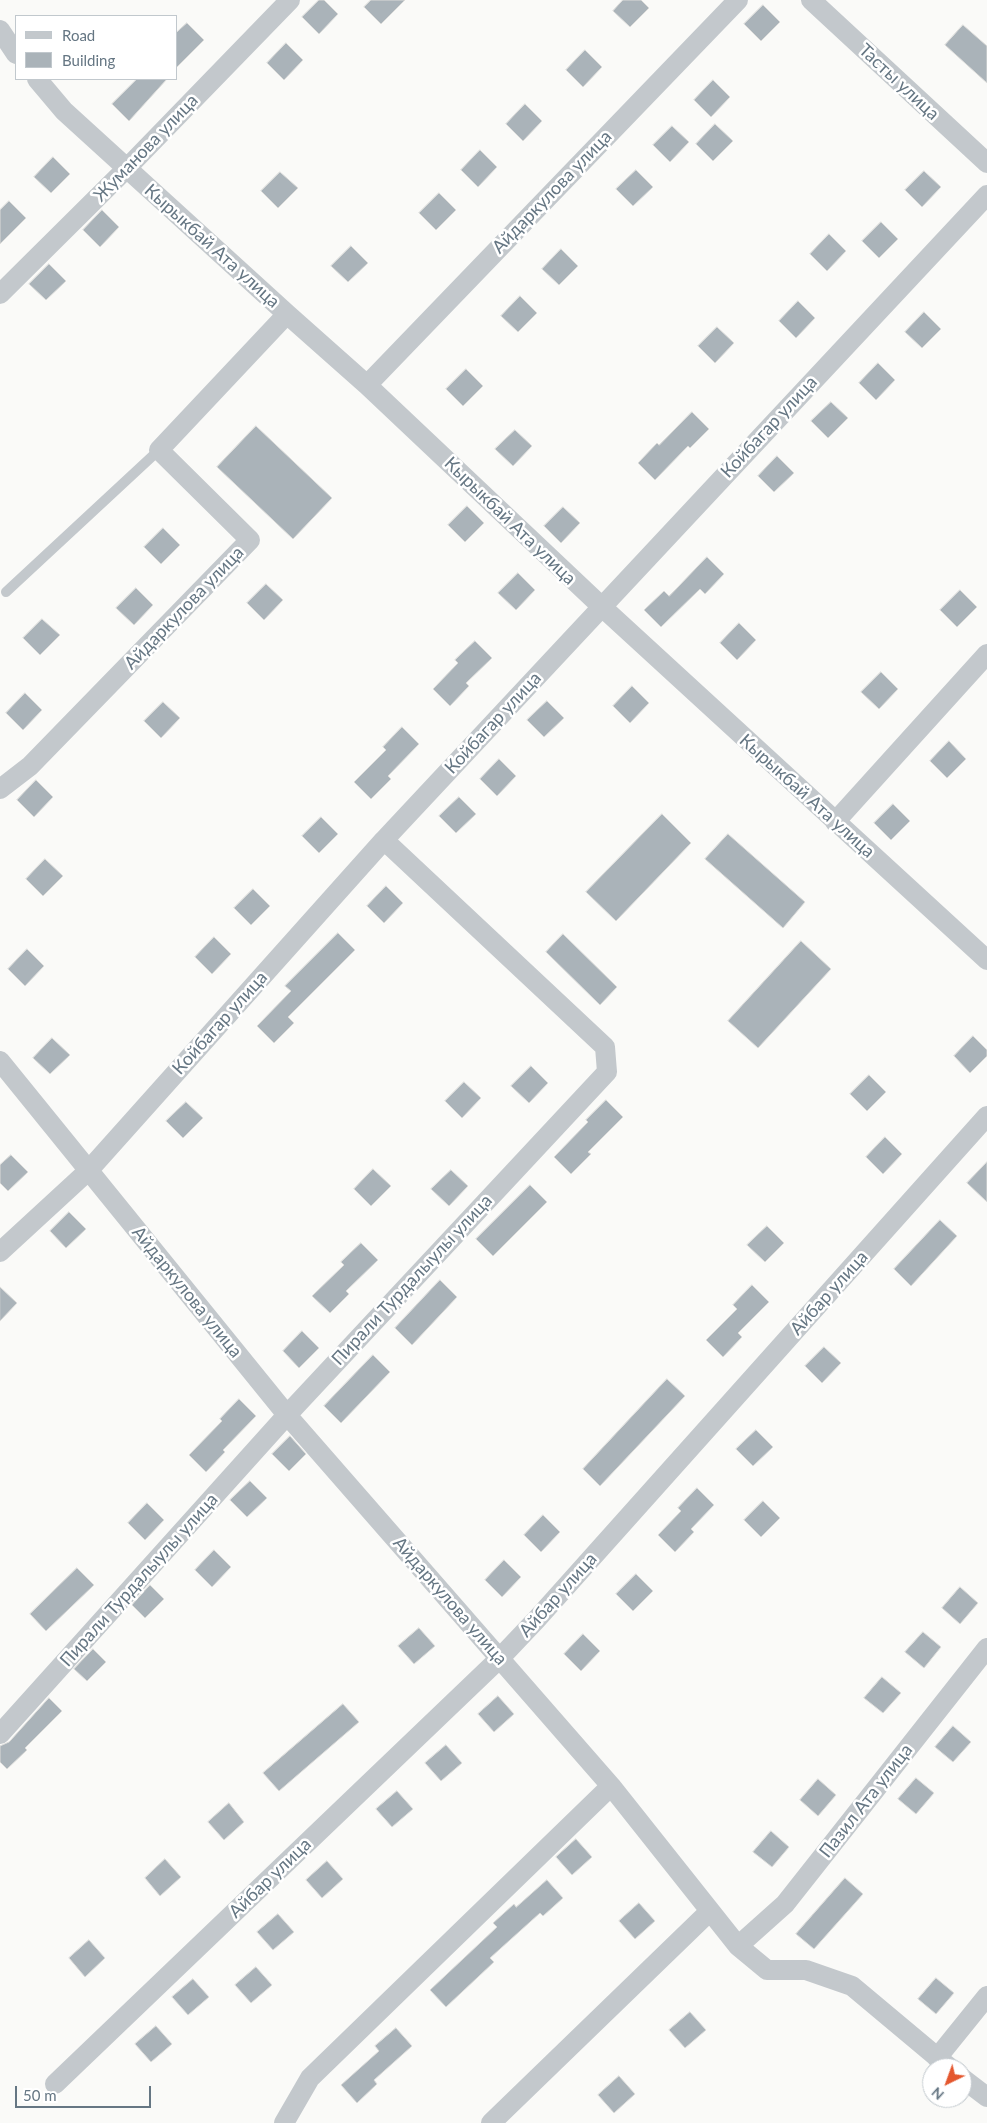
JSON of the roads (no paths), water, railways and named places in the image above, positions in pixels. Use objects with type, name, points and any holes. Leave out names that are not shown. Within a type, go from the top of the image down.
[{"type":"street","name":"Жуманова улица","points":[[0,294],[127,168],[290,0]]},
{"type":"street","name":"Айдаркулова улица","points":[[367,385],[738,0]]},
{"type":"street","name":"Тасты улица","points":[[811,0],[987,163]]},
{"type":"street","points":[[0,30],[15,52]]},
{"type":"street","name":"Кырыкбай Ата улица","points":[[38,80],[64,111],[367,385],[601,606],[987,960]]},
{"type":"street","name":"Койбагар улица","points":[[0,1252],[88,1171],[384,840],[987,195]]},
{"type":"street","points":[[159,450],[287,314]]},
{"type":"street","name":"Айдаркулова улица","points":[[0,789],[30,766],[250,540],[159,450]]},
{"type":"street","points":[[835,822],[987,654]]},
{"type":"street","name":"Пирали Турдалыулы улица","points":[[0,1734],[287,1415],[607,1072],[605,1047],[384,840]]},
{"type":"street","name":"Айдаркулова улица","points":[[0,1061],[287,1415],[611,1786],[738,1946],[768,1970],[806,1970],[852,1986],[937,2058]]},
{"type":"street","name":"Айбар улица","points":[[55,2084],[500,1658],[538,1619],[987,1116]]},
{"type":"street","name":"Пазил Ата улица","points":[[738,1946],[785,1904],[987,1648]]},
{"type":"street","points":[[284,2123],[310,2078],[611,1786]]},
{"type":"street","points":[[491,2123],[710,1911]]},
{"type":"street","points":[[946,2058],[987,1996]]},
{"type":"street","points":[[972,2086],[987,2097]]},
{"type":"lane","points":[[6,592],[159,450]]}]
